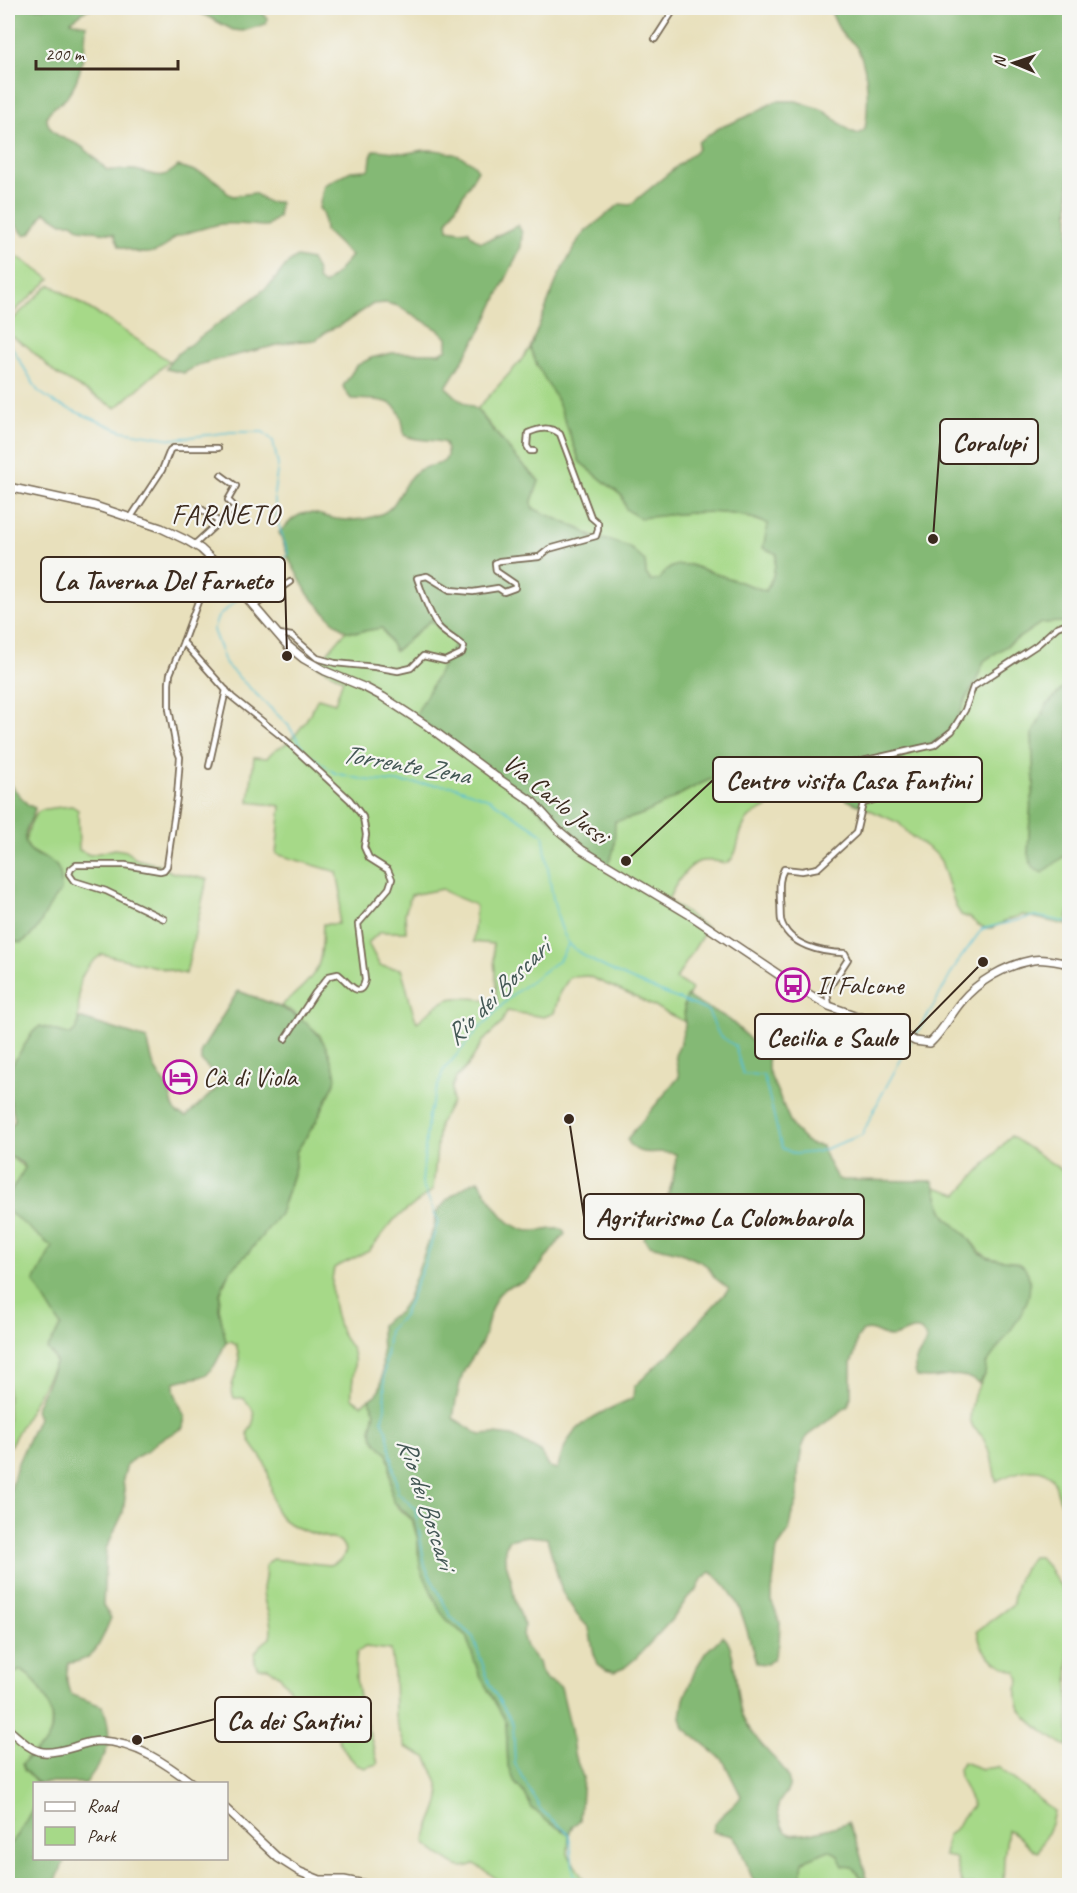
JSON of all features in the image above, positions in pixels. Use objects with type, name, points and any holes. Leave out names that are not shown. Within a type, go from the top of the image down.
[{"type":"street","points":[[655,39],[675,8]]},
{"type":"street","points":[[279,634],[291,636],[317,658],[335,663],[398,671],[411,668],[423,656],[445,661],[462,653],[464,647],[458,640],[439,627],[417,578],[427,576],[450,590],[473,592],[498,588],[504,592],[515,588],[515,584],[496,571],[495,563],[539,557],[549,549],[596,536],[598,523],[591,517],[560,434],[553,429],[539,428],[528,433],[527,446],[530,452],[534,451]]},
{"type":"street","points":[[131,517],[162,470],[170,450],[173,448],[218,448]]},
{"type":"street","points":[[194,545],[235,507],[228,500],[236,486],[221,475]]},
{"type":"street","name":"Via Carlo Jussi","points":[[8,487],[95,506],[131,517],[161,528],[194,545],[254,603],[279,634],[304,659],[383,697],[426,725],[533,802],[558,830],[582,850],[690,915],[797,987],[830,1006],[888,1027],[912,1040],[930,1042],[937,1036],[963,999],[985,980],[1000,971],[1033,960],[1070,964]]},
{"type":"street","points":[[201,508],[219,522]]},
{"type":"street","points":[[164,919],[105,891],[74,881],[69,874],[76,865],[125,865],[160,871],[167,866],[180,758],[169,709],[170,674],[213,561]]},
{"type":"street","points":[[254,603],[290,582]]},
{"type":"street","points":[[830,1006],[827,991],[848,959],[845,953],[809,948],[790,934],[782,921],[779,878],[784,869],[802,871],[818,868],[856,833],[863,803],[874,800],[880,793],[879,787],[852,788],[841,785],[837,779],[837,773],[849,764],[934,745],[952,731],[965,710],[973,687],[1037,645],[1057,627],[1070,622]]},
{"type":"street","points":[[183,642],[232,697],[282,737],[350,800],[363,816],[366,836],[364,847],[369,858],[388,870],[392,879],[389,888],[358,924],[364,986],[355,990],[351,988],[346,979],[338,974],[329,976],[285,1039]]},
{"type":"street","points":[[209,766],[226,690]]},
{"type":"street","points":[[8,1729],[28,1746],[43,1753],[55,1753],[92,1742],[108,1742],[122,1746],[158,1760],[190,1782]]},
{"type":"street","points":[[228,1811],[278,1858],[300,1872],[320,1880],[344,1880],[375,1886]]},
{"type":"green space","points":[[8,8],[93,8],[71,21],[86,25],[84,53],[72,89],[47,116],[51,129],[56,134],[83,147],[107,170],[135,170],[162,175],[178,166],[212,178],[233,196],[254,193],[268,202],[280,202],[278,217],[267,226],[228,223],[216,225],[176,237],[160,250],[148,253],[119,246],[114,234],[80,229],[72,223],[62,223],[45,212],[31,233],[24,235],[8,215]]},
{"type":"green space","points":[[186,8],[258,8],[267,18],[266,24],[243,31],[233,30],[193,9]]},
{"type":"green space","points":[[829,8],[1069,8],[1069,628],[1064,622],[1041,623],[984,661],[954,727],[942,738],[907,751],[886,780],[861,806],[838,794],[826,771],[817,775],[799,776],[776,761],[716,777],[640,815],[615,821],[612,856],[606,865],[542,812],[415,716],[455,643],[431,620],[395,651],[382,628],[358,632],[346,631],[332,620],[308,594],[290,561],[279,532],[294,518],[306,513],[348,520],[365,519],[381,514],[393,505],[413,475],[419,470],[444,461],[447,457],[445,443],[414,439],[404,435],[402,422],[395,407],[381,401],[351,399],[343,386],[356,366],[371,358],[392,353],[440,353],[447,349],[447,338],[439,330],[398,306],[386,303],[373,304],[316,340],[290,342],[212,361],[198,365],[184,373],[166,369],[177,354],[256,296],[297,257],[311,260],[317,271],[318,280],[324,285],[337,273],[351,256],[325,231],[323,213],[319,208],[324,185],[351,171],[367,170],[370,167],[374,150],[403,153],[432,150],[455,154],[469,161],[478,170],[447,222],[448,229],[468,230],[481,242],[518,225],[522,233],[521,247],[482,329],[446,387],[460,400],[476,409],[518,460],[539,481],[532,508],[582,530],[592,538],[608,540],[629,547],[645,561],[646,574],[651,581],[659,580],[672,567],[690,565],[766,591],[773,576],[777,554],[763,548],[768,524],[736,514],[704,512],[639,518],[626,509],[622,496],[580,462],[558,402],[530,348],[558,277],[579,239],[620,204],[630,205],[698,149],[698,142],[719,128],[776,101],[796,101],[823,110],[850,131],[859,134],[865,129],[867,89],[862,58],[852,42],[840,30]]},
{"type":"green space","points":[[8,250],[50,279],[8,317]]},
{"type":"green space","points":[[51,285],[169,361],[116,408],[56,374],[27,346],[8,334],[8,324]]},
{"type":"green space","points":[[530,348],[558,402],[580,462],[622,496],[670,515],[706,511],[741,515],[768,524],[777,553],[773,576],[766,591],[690,565],[672,567],[659,581],[651,581],[646,574],[645,561],[532,508],[539,481],[518,460],[477,409]]},
{"type":"green space","points":[[431,620],[456,644],[443,669],[614,831],[615,821],[640,815],[697,785],[742,769],[776,761],[795,774],[810,779],[809,788],[795,801],[788,802],[780,797],[748,819],[744,824],[735,853],[728,863],[698,862],[684,873],[670,895],[668,900],[707,928],[676,979],[692,989],[684,1004],[685,1022],[588,976],[570,977],[560,992],[554,1013],[544,1017],[507,1011],[501,1024],[483,1041],[452,1087],[452,1102],[439,1125],[433,1190],[394,1220],[369,1251],[334,1268],[332,1292],[334,1309],[341,1332],[354,1357],[352,1398],[361,1404],[369,1399],[375,1412],[371,1430],[373,1438],[387,1454],[390,1465],[391,1493],[398,1508],[412,1520],[418,1540],[418,1553],[448,1621],[466,1636],[479,1674],[506,1722],[508,1766],[516,1784],[525,1794],[532,1808],[548,1822],[569,1834],[568,1854],[587,1885],[506,1885],[475,1864],[461,1867],[454,1864],[425,1843],[439,1802],[440,1791],[426,1757],[405,1747],[395,1717],[391,1650],[365,1647],[357,1652],[358,1694],[378,1764],[365,1768],[357,1765],[346,1753],[335,1727],[306,1712],[280,1676],[268,1668],[258,1668],[255,1663],[256,1651],[270,1638],[271,1631],[263,1596],[265,1566],[273,1559],[329,1565],[340,1560],[346,1550],[340,1541],[312,1534],[293,1526],[278,1513],[274,1505],[267,1469],[249,1437],[248,1432],[254,1414],[243,1398],[234,1398],[232,1387],[239,1366],[239,1356],[236,1344],[231,1341],[226,1342],[219,1309],[220,1294],[230,1270],[248,1253],[268,1228],[285,1200],[295,1167],[296,1152],[316,1122],[335,1083],[329,1053],[319,1034],[293,1012],[281,1006],[305,984],[317,968],[321,952],[323,924],[338,924],[341,893],[337,872],[276,854],[281,806],[249,802],[254,757],[267,758],[273,751],[289,741],[303,726],[318,698],[335,703],[343,679],[317,665],[346,631],[358,632],[382,628],[395,651]],"holes":[[[442,889],[476,906],[473,942],[493,944],[497,1001],[449,999],[436,1006],[417,1022],[401,969],[380,966],[368,943],[380,932],[406,932],[405,913],[411,895]]]},
{"type":"green space","points":[[1064,621],[1069,628],[1069,676],[1063,688],[1047,705],[1032,735],[1034,785],[1028,854],[1062,858],[1069,852],[1070,909],[1066,925],[1023,915],[992,928],[985,928],[961,915],[956,907],[941,861],[935,853],[911,836],[899,823],[861,806],[873,796],[907,751],[961,711],[984,661],[1041,623]]},
{"type":"green space","points":[[1069,673],[1069,852],[1043,873],[1031,864],[1028,854],[1034,785],[1032,735],[1047,705],[1063,688]]},
{"type":"green space","points":[[8,782],[28,805],[35,808],[26,831],[27,846],[34,853],[54,863],[60,872],[61,881],[61,891],[38,926],[27,939],[20,943],[8,938]]},
{"type":"green space","points":[[72,806],[78,810],[79,850],[90,855],[115,849],[126,851],[136,859],[159,865],[171,872],[207,879],[186,974],[102,954],[91,963],[81,980],[77,1029],[71,1035],[40,1026],[33,1032],[8,1072],[8,937],[58,894],[56,865],[30,850],[25,842],[35,815],[44,809]]},
{"type":"green space","points":[[238,991],[281,1008],[306,1023],[317,1033],[325,1045],[335,1071],[335,1082],[316,1122],[296,1152],[295,1167],[280,1214],[248,1253],[230,1270],[225,1280],[220,1294],[219,1309],[226,1342],[216,1363],[205,1375],[175,1382],[174,1391],[185,1417],[183,1428],[158,1441],[127,1464],[123,1479],[125,1498],[123,1513],[106,1549],[103,1605],[111,1618],[97,1648],[86,1658],[69,1663],[67,1675],[70,1694],[102,1706],[108,1729],[105,1754],[87,1782],[37,1782],[24,1770],[22,1764],[47,1741],[52,1722],[42,1692],[29,1676],[21,1670],[12,1674],[8,1680],[8,1500],[17,1465],[38,1418],[35,1410],[56,1362],[47,1349],[61,1326],[34,1282],[52,1247],[8,1211],[8,1196],[25,1168],[22,1163],[8,1155],[8,1131],[15,1120],[8,1092],[8,1071],[33,1032],[40,1026],[71,1035],[77,1029],[79,1018],[147,1039],[154,1067],[169,1091],[173,1106],[177,1113],[186,1117],[217,1088],[219,1079],[201,1061],[201,1051]]},
{"type":"green space","points":[[687,996],[731,1021],[756,1045],[768,1052],[768,1070],[793,1128],[809,1144],[822,1146],[838,1180],[933,1181],[946,1216],[964,1233],[978,1251],[985,1256],[1020,1264],[1027,1272],[1030,1283],[1022,1313],[986,1364],[985,1375],[979,1383],[954,1375],[934,1378],[917,1377],[915,1366],[917,1357],[927,1340],[920,1331],[911,1330],[890,1337],[867,1330],[863,1331],[857,1339],[851,1363],[851,1397],[848,1406],[807,1436],[802,1448],[798,1472],[798,1499],[791,1517],[789,1531],[777,1549],[772,1591],[772,1603],[780,1622],[779,1644],[774,1658],[767,1664],[756,1663],[746,1625],[736,1602],[730,1591],[711,1572],[702,1579],[697,1590],[688,1597],[675,1616],[636,1658],[624,1668],[614,1672],[606,1670],[598,1664],[589,1628],[577,1615],[562,1592],[547,1538],[527,1536],[508,1540],[505,1560],[515,1601],[524,1625],[523,1637],[526,1647],[538,1662],[540,1671],[546,1679],[561,1687],[571,1729],[574,1754],[583,1777],[580,1820],[569,1834],[548,1822],[532,1808],[511,1774],[508,1766],[506,1722],[479,1674],[466,1636],[440,1611],[420,1567],[418,1540],[413,1520],[393,1501],[387,1454],[373,1438],[371,1430],[375,1412],[369,1399],[377,1395],[382,1380],[381,1325],[398,1313],[407,1300],[434,1227],[436,1213],[450,1197],[478,1180],[500,1213],[514,1226],[533,1231],[562,1229],[565,1234],[531,1277],[506,1288],[499,1294],[491,1309],[482,1341],[463,1375],[453,1418],[480,1435],[512,1436],[539,1451],[550,1467],[557,1469],[568,1441],[582,1425],[598,1414],[633,1398],[634,1387],[676,1349],[729,1289],[701,1262],[679,1252],[650,1245],[644,1239],[668,1193],[674,1174],[676,1154],[642,1152],[631,1146],[627,1139],[679,1077],[675,1055],[685,1026],[684,1004]]},
{"type":"green space","points":[[1011,1136],[1069,1175],[1069,1503],[1061,1502],[1053,1480],[1042,1471],[1026,1470],[996,1481],[991,1455],[970,1419],[974,1395],[985,1375],[986,1364],[1015,1321],[1012,1261],[995,1260],[984,1255],[947,1217],[935,1187],[958,1194]]},
{"type":"green space","points":[[8,1155],[25,1168],[8,1194]]},
{"type":"green space","points":[[8,1208],[52,1247],[61,1326],[48,1349],[56,1362],[8,1450]]},
{"type":"green space","points":[[1033,1557],[1039,1557],[1049,1568],[1069,1600],[1068,1746],[1040,1729],[1022,1711],[1017,1697],[1020,1679],[1016,1672],[1008,1669],[987,1653],[977,1631],[1013,1604],[1019,1579]]},
{"type":"green space","points":[[723,1636],[731,1651],[742,1715],[754,1735],[788,1777],[789,1787],[779,1802],[778,1808],[783,1828],[786,1832],[795,1835],[828,1829],[848,1822],[869,1885],[852,1867],[843,1866],[837,1854],[829,1850],[803,1861],[800,1885],[755,1885],[733,1836],[713,1832],[720,1817],[741,1796],[723,1760],[684,1728],[681,1717],[684,1699],[696,1668],[706,1652]]},
{"type":"green space","points":[[21,1670],[38,1683],[48,1702],[51,1724],[45,1744],[26,1758],[24,1770],[37,1782],[33,1782],[33,1808],[18,1835],[8,1846],[8,1680],[12,1674]]},
{"type":"green space","points":[[963,1762],[982,1769],[998,1767],[1054,1811],[1051,1824],[1038,1852],[1008,1830],[1003,1885],[962,1885],[955,1858],[944,1856],[947,1836],[973,1806],[959,1776],[958,1768]]},
{"type":"green space","points":[[33,1808],[33,1860],[65,1860],[54,1885],[8,1885],[8,1846],[18,1835]]},
{"type":"green space","points":[[829,1850],[845,1861],[868,1885],[800,1886],[802,1861]]},
{"type":"waterway","name":"Torrente Zena","points":[[8,345],[11,346],[38,391],[55,403],[122,431],[173,439],[232,432],[263,432],[273,441],[278,465],[274,493],[277,520],[288,553],[282,565],[245,593]]},
{"type":"waterway","name":"Torrente Zena","points":[[241,596],[218,617],[213,630],[226,665],[288,725],[306,752],[335,773],[365,780],[453,786],[489,799],[543,834],[554,904],[568,942],[577,951],[611,970],[708,1011],[719,1035],[735,1046],[743,1074],[763,1075],[782,1148],[795,1154],[817,1152],[862,1135],[911,1041]]},
{"type":"waterway","name":"Torrente Zena","points":[[914,1037],[957,963],[982,929],[1035,916],[1070,923]]},
{"type":"waterway","name":"Rio dei Boscari","points":[[569,943],[559,960],[511,996],[443,1071],[428,1116],[422,1183],[438,1222],[424,1265],[403,1316],[389,1330],[384,1375],[385,1408],[382,1420],[387,1431],[398,1493],[415,1508],[425,1566],[451,1617],[473,1637],[490,1685],[513,1724],[515,1764],[541,1810],[569,1834],[574,1875],[582,1886]]},
{"type":"place","name":"Coralupi","points":[[933,539]]},
{"type":"place","name":"La Taverna Del Farneto","points":[[287,656]]},
{"type":"place","name":"Centro visita Casa Fantini","points":[[626,861]]},
{"type":"place","name":"Cecilia e Saulo","points":[[983,962]]},
{"type":"place","name":"Il Falcone","points":[[793,985]]},
{"type":"place","name":"Cà di Viola","points":[[180,1077]]},
{"type":"place","name":"Agriturismo La Colombarola","points":[[569,1119]]},
{"type":"place","name":"Ca dei Santini","points":[[137,1740]]},
{"type":"district","name":"FARNETO","points":[[226,514]]}]
